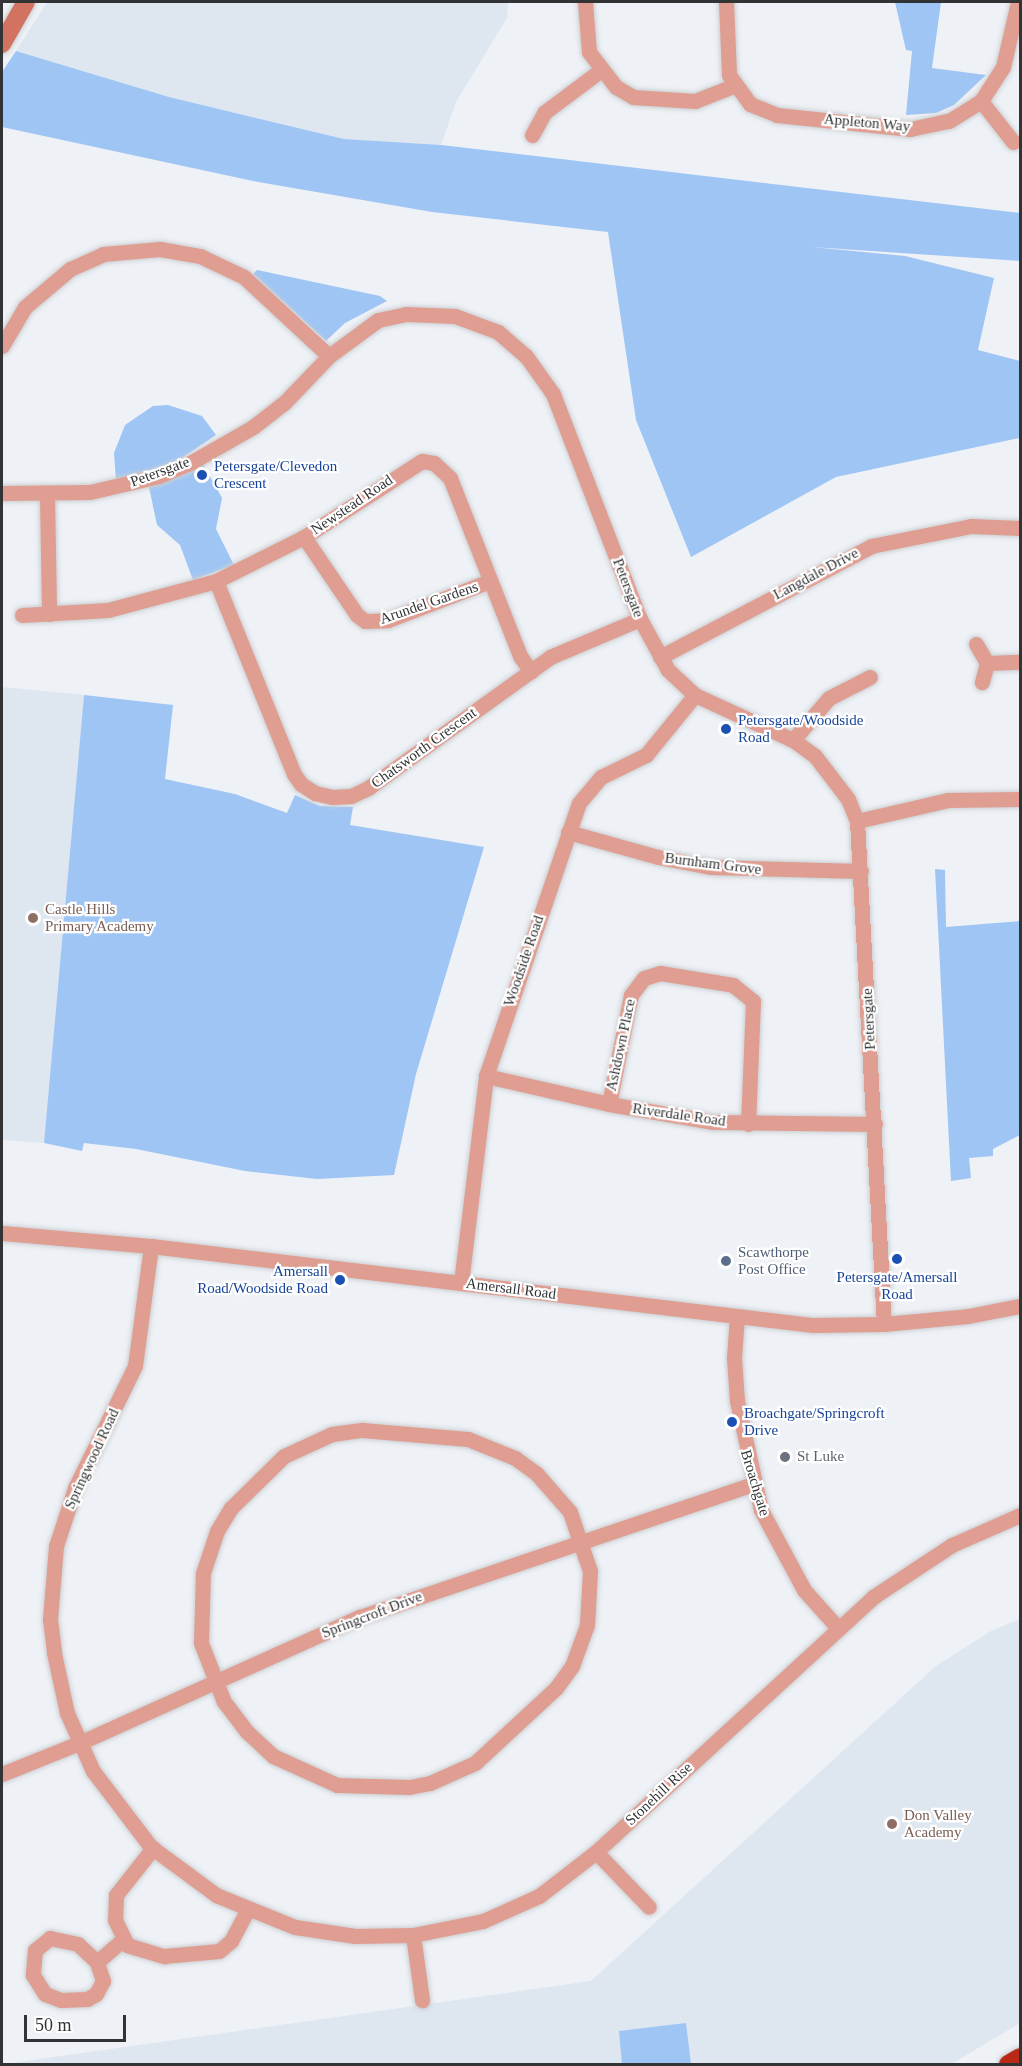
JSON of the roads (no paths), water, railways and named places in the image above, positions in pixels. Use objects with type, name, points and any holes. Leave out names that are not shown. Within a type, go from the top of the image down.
[{"type":"highway","points":[[1008,2064],[1020,2057]]},
{"type":"street","points":[[2,44],[26,2]]},
{"type":"street","points":[[585,2],[589,51],[600,70],[616,87],[647,100],[695,101],[733,86],[726,63],[726,2]]},
{"type":"street","name":"Appleton Way","points":[[733,86],[750,104],[777,115],[910,129],[949,122],[981,101],[1003,67],[1018,2]]},
{"type":"street","points":[[532,135],[544,112],[600,70]]},
{"type":"street","points":[[981,101],[1013,142]]},
{"type":"street","points":[[2,346],[25,307],[70,269],[103,254],[160,249],[200,255],[244,277],[329,356]]},
{"type":"street","name":"Petersgate","points":[[2,493],[46,495],[114,488],[190,463],[253,428],[284,403],[329,356],[378,320],[406,315],[456,316],[498,332],[526,356],[553,394],[640,619],[660,657],[695,695],[793,740],[815,756],[835,779],[857,821],[884,1324]]},
{"type":"street","name":"Newstead Road","points":[[22,615],[108,610],[216,581],[304,537],[413,464],[434,463],[450,478],[520,656],[531,671]]},
{"type":"street","points":[[46,495],[49,614]]},
{"type":"street","name":"Langdale Drive","points":[[660,657],[871,546],[971,526],[1020,528]]},
{"type":"street","name":"Arundel Gardens","points":[[304,537],[357,615],[365,621],[388,620],[490,581]]},
{"type":"street","name":"Chatsworth Crescent","points":[[216,581],[294,774],[301,784],[315,793],[351,796],[368,788],[531,671],[582,642],[640,619]]},
{"type":"street","points":[[976,645],[987,663],[982,682]]},
{"type":"street","points":[[987,663],[1020,662]]},
{"type":"street","points":[[793,740],[829,698],[870,677]]},
{"type":"street","name":"Woodside Road","points":[[461,1283],[486,1076],[568,831],[589,788],[601,777],[646,755],[695,695]]},
{"type":"street","points":[[857,821],[948,800],[1020,798]]},
{"type":"street","name":"Burnham Grove","points":[[568,831],[649,855],[711,867],[861,871]]},
{"type":"street","name":"Ashdown Place","points":[[609,1104],[631,995],[644,978],[660,973],[733,985],[753,1001],[748,1124]]},
{"type":"street","name":"Riverdale Road","points":[[486,1076],[609,1104],[748,1124],[875,1124]]},
{"type":"street","name":"Amersall Road","points":[[2,1233],[151,1246],[813,1324],[884,1324],[968,1316],[1020,1306]]},
{"type":"street","name":"Springwood Road","points":[[79,1743],[67,1713],[54,1653],[50,1619],[56,1546],[75,1488],[135,1365],[151,1246]]},
{"type":"street","name":"Broachgate","points":[[737,1316],[734,1358],[737,1401],[753,1484],[765,1519],[804,1590],[838,1628]]},
{"type":"street","points":[[380,1430],[468,1439],[489,1445],[536,1473],[570,1512],[583,1542],[591,1596],[588,1625],[572,1666],[546,1700],[496,1746],[475,1763],[430,1783],[361,1788],[337,1785],[292,1767],[247,1732],[224,1702],[201,1643],[199,1622],[202,1573],[217,1531],[238,1499],[265,1470],[284,1456],[332,1434],[380,1430]]},
{"type":"street","name":"Springcroft Drive","points":[[2,1774],[79,1743],[360,1617],[753,1484]]},
{"type":"street","name":"Stonehill Rise","points":[[79,1743],[103,1787],[153,1848],[186,1876],[247,1911],[295,1927],[332,1933],[413,1935],[450,1930],[511,1911],[539,1896],[597,1852],[838,1628],[908,1570],[952,1545],[1020,1515]]},
{"type":"street","points":[[153,1848],[116,1895],[115,1920],[123,1939],[135,1950],[164,1956],[219,1951],[231,1941],[247,1911]]},
{"type":"street","points":[[597,1852],[649,1907]]},
{"type":"street","points":[[413,1935],[422,2000]]},
{"type":"street","points":[[50,1938],[78,1944],[97,1962],[103,1981],[96,1994],[87,1999],[61,2000],[45,1994],[33,1975],[35,1950],[50,1938]]},
{"type":"street","points":[[97,1962],[123,1939]]},
{"type":"place","name":"Petersgate/Clevedon Crescent","points":[[202,475]]},
{"type":"place","name":"Petersgate/Woodside Road","points":[[726,729]]},
{"type":"place","name":"Castle Hills Primary Academy","points":[[33,918]]},
{"type":"place","name":"Petersgate/Amersall Road","points":[[897,1259]]},
{"type":"place","name":"Scawthorpe Post Office","points":[[726,1261]]},
{"type":"place","name":"Amersall Road/Woodside Road","points":[[340,1280]]},
{"type":"place","name":"Broachgate/Springcroft Drive","points":[[732,1422]]},
{"type":"place","name":"St Luke","points":[[785,1457]]},
{"type":"place","name":"Don Valley Academy","points":[[892,1824]]}]
